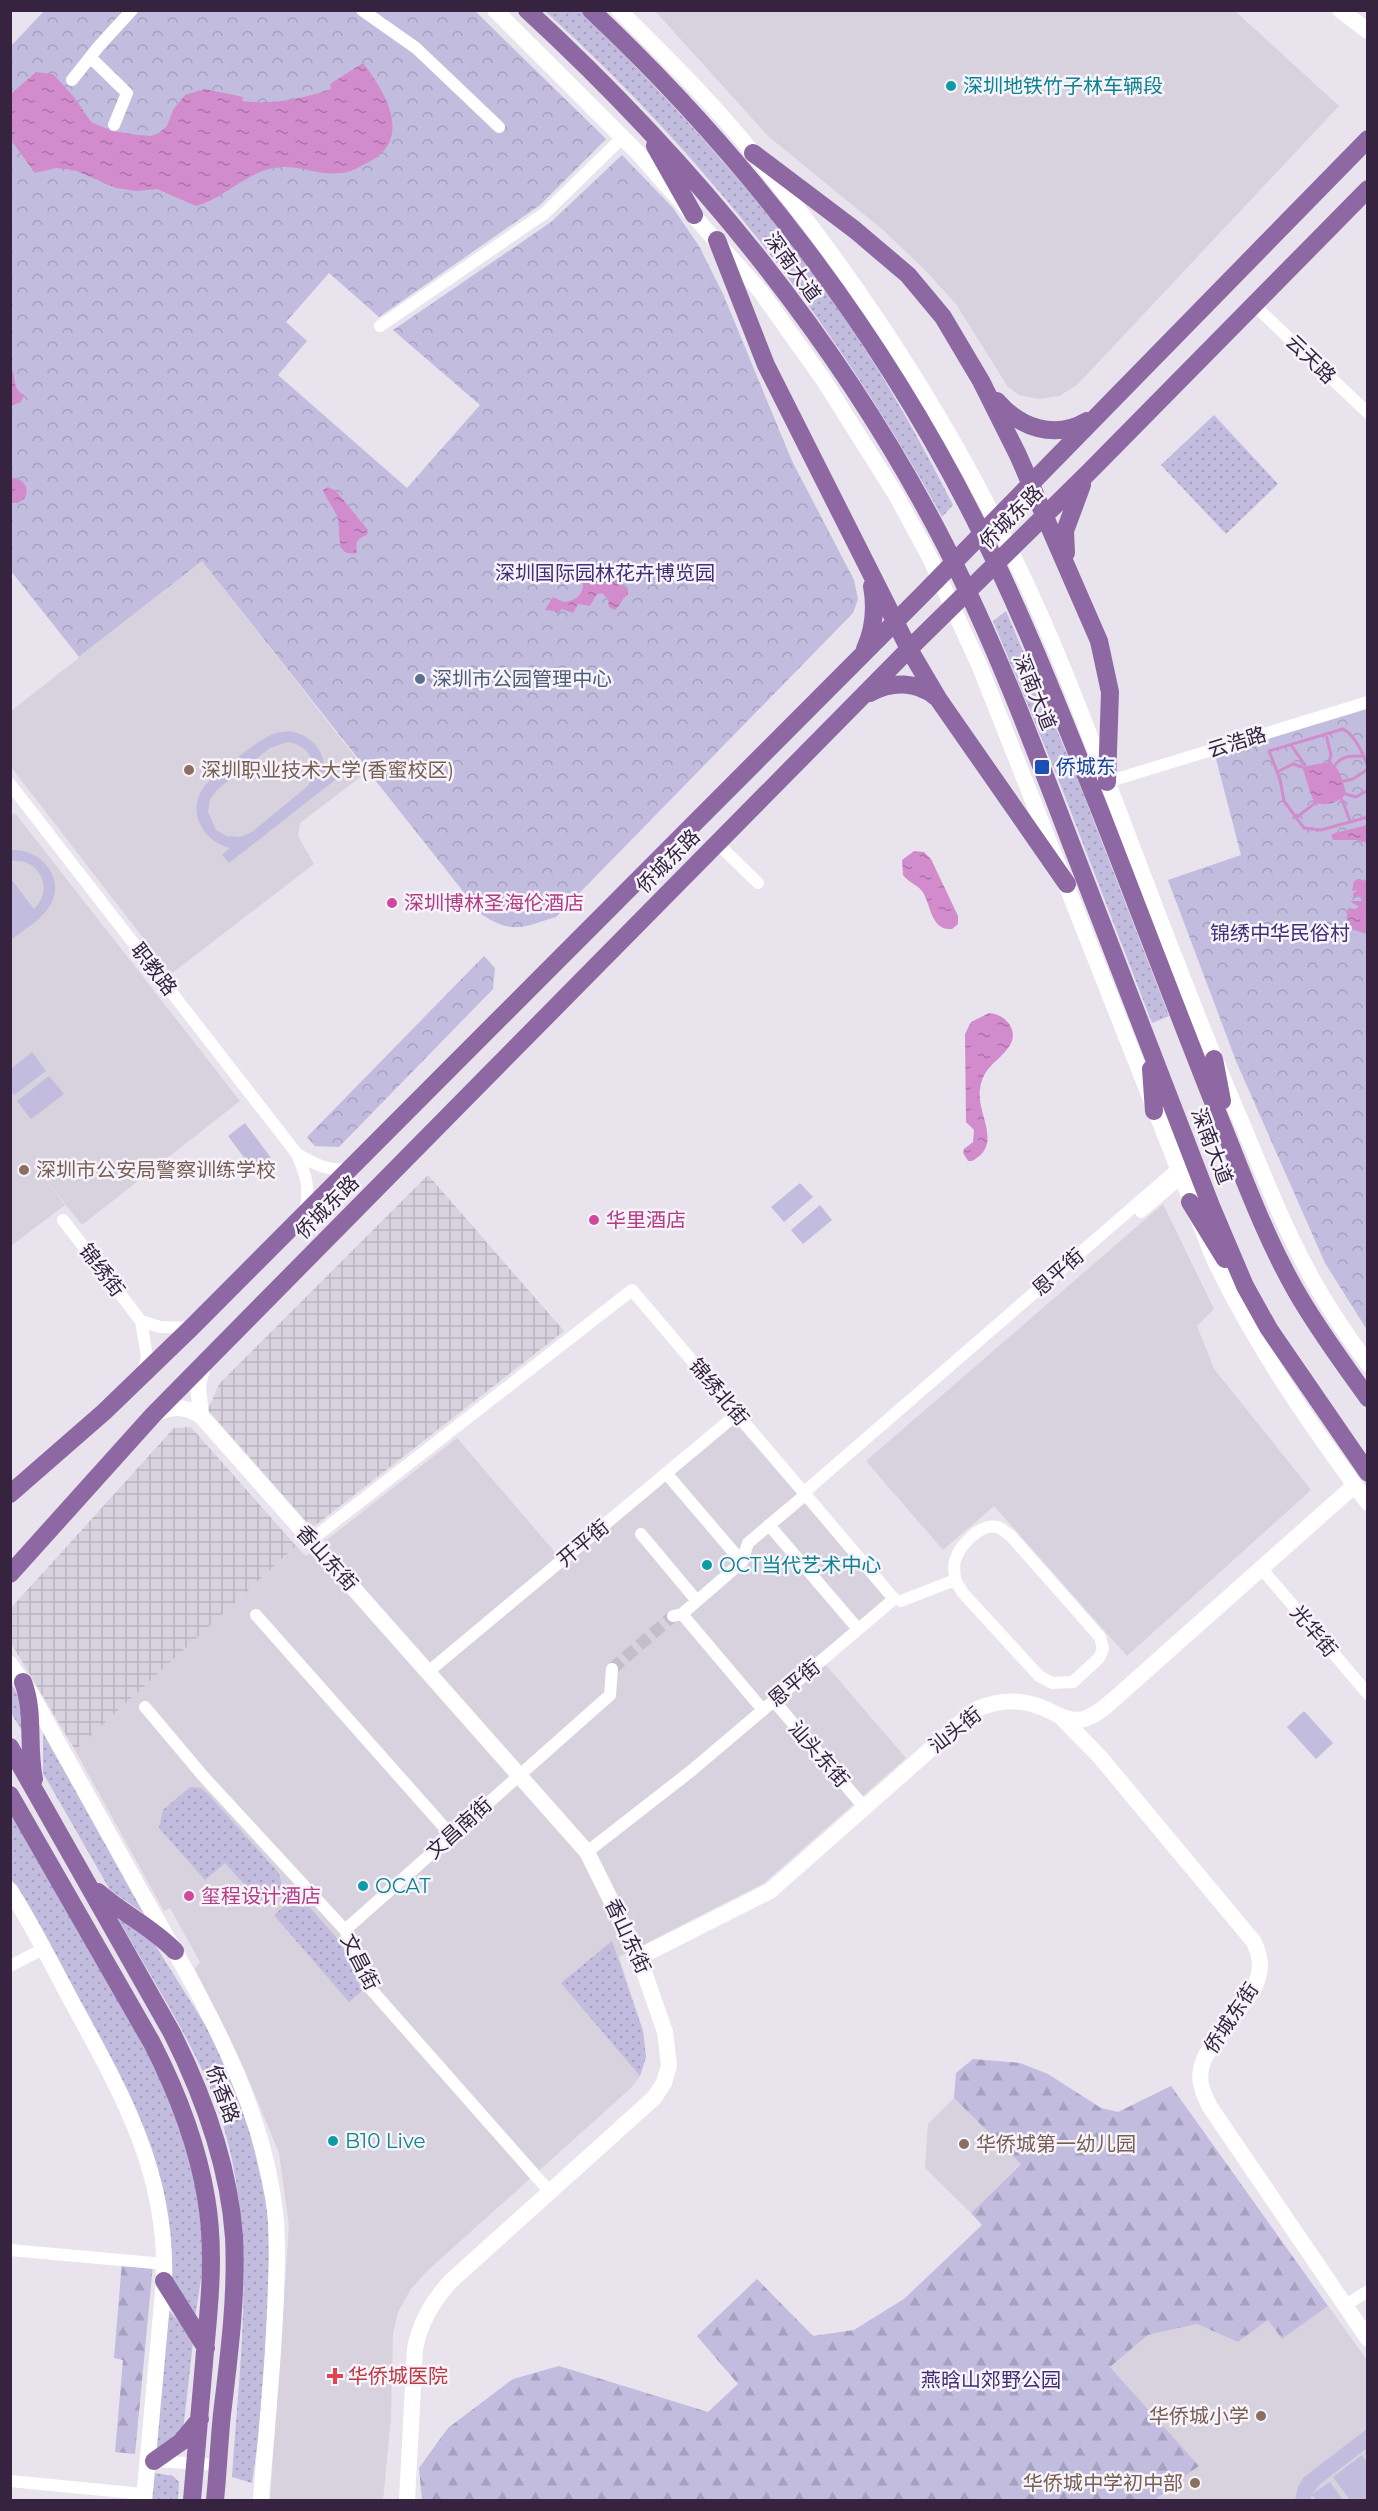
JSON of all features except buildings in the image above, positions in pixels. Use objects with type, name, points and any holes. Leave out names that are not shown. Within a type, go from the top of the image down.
[{"type":"main road","points":[[495,10],[622,138],[717,240],[761,292],[823,379],[896,495],[944,587],[981,668],[1190,1202],[1236,1304],[1300,1410],[1361,1479],[1368,1503]]},
{"type":"main road","points":[[519,10],[549,31]]},
{"type":"main road","name":"深南大道","points":[[527,10],[634,114],[687,170],[748,243],[838,367],[910,481],[944,543],[995,654],[1211,1206],[1245,1286],[1361,1479]]},
{"type":"main road","name":"深南大道","points":[[591,10],[735,159],[821,268],[903,390],[939,452],[972,515],[1025,627],[1272,1245],[1296,1292],[1366,1396]]},
{"type":"main road","points":[[619,10],[706,99],[753,153],[884,330],[952,438],[987,504],[1068,679],[1214,1059],[1308,1272],[1337,1320],[1368,1364]]},
{"type":"main road","points":[[1340,10],[1368,31]]},
{"type":"main road","points":[[634,114],[694,215]]},
{"type":"main road","name":"侨城东路","points":[[10,1494],[104,1412],[191,1328],[895,622],[1368,139]]},
{"type":"main road","points":[[753,153],[855,230],[908,275],[943,317],[981,381],[1000,415],[1099,641],[1110,692],[1107,782]]},
{"type":"main road","name":"侨城东路","points":[[10,1574],[153,1415],[860,698],[1089,472],[1368,189]]},
{"type":"main road","points":[[717,240],[766,365],[909,649],[939,700],[1067,884]]},
{"type":"main road","points":[[981,381],[1005,410],[1027,425],[1040,429],[1071,428],[1101,413]]},
{"type":"main road","points":[[1071,575],[1065,531],[1074,501],[1089,472]]},
{"type":"main road","points":[[863,654],[870,638],[874,608],[869,572]]},
{"type":"main road","points":[[860,698],[886,686],[908,684],[921,688],[939,700]]},
{"type":"main road","points":[[1150,1049],[1154,1111]]},
{"type":"main road","points":[[1214,1059],[1230,1144]]},
{"type":"main road","points":[[1190,1202],[1214,1244],[1245,1286]]},
{"type":"main road","points":[[201,1416],[198,1385],[203,1365]]},
{"type":"main road","points":[[153,1415],[162,1410],[180,1407],[192,1410],[201,1416]]},
{"type":"main road","name":"香山东街","points":[[201,1416],[588,1852],[639,1957],[668,2045],[669,2065],[664,2083],[648,2104],[549,2191],[436,2297],[424,2318],[417,2337],[407,2500]]},
{"type":"main road","name":"汕头街","points":[[639,1957],[770,1891],[964,1718],[986,1705],[1021,1701],[1036,1705],[1061,1717],[1085,1719],[1112,1701],[1361,1479]]},
{"type":"main road","points":[[10,1562],[30,1553]]},
{"type":"main road","points":[[10,1664],[23,1682],[175,1951],[242,2085],[256,2125],[268,2169],[278,2253],[275,2327],[261,2500]]},
{"type":"main road","points":[[23,1682],[30,1708],[30,1761],[38,1795]]},
{"type":"main road","points":[[1100,1757],[1094,1744],[1095,1730],[1112,1701]]},
{"type":"main road","name":"侨城东街","points":[[1061,1717],[1100,1757],[1254,1942],[1260,1960],[1259,1978],[1253,1990],[1206,2055],[1201,2066],[1200,2085],[1210,2107],[1368,2339]]},
{"type":"main road","name":"侨香路","points":[[10,1748],[90,1886],[193,2073],[218,2150],[227,2188],[234,2235],[235,2278],[215,2500]]},
{"type":"main road","points":[[10,1795],[152,2043],[172,2083],[200,2164],[207,2199],[210,2237],[210,2306],[192,2500]]},
{"type":"main road","points":[[90,1886],[118,1909],[160,1935],[175,1951]]},
{"type":"main road","points":[[10,1890],[131,2111],[154,2179],[165,2250],[165,2272],[150,2460],[144,2497]]},
{"type":"main road","points":[[165,2272],[206,2348]]},
{"type":"main road","points":[[200,2417],[222,2417]]},
{"type":"main road","points":[[150,2460],[181,2442],[200,2417]]},
{"type":"street","points":[[72,80],[132,10]]},
{"type":"street","points":[[362,10],[416,48],[499,127]]},
{"type":"street","points":[[91,58],[128,93],[114,125]]},
{"type":"street","points":[[380,326],[545,213],[622,138]]},
{"type":"street","name":"云天路","points":[[1254,305],[1368,413]]},
{"type":"street","name":"云浩路","points":[[1107,782],[1368,702]]},
{"type":"street","name":"职教路","points":[[10,784],[297,1154],[307,1177],[309,1192],[305,1214]]},
{"type":"street","points":[[717,843],[758,883]]},
{"type":"street","name":"职教路","points":[[297,1154],[317,1166],[333,1170],[350,1169]]},
{"type":"street","name":"恩平街","points":[[742,1562],[747,1543],[1179,1174]]},
{"type":"street","name":"锦绣街","points":[[63,1220],[141,1321],[147,1356],[143,1375]]},
{"type":"street","name":"锦绣北街","points":[[311,1540],[632,1290],[805,1495]]},
{"type":"street","points":[[141,1321],[160,1327],[191,1328]]},
{"type":"street","name":"开平街","points":[[428,1672],[737,1414]]},
{"type":"street","points":[[666,1473],[742,1562],[677,1615],[764,1710]]},
{"type":"street","points":[[805,1495],[897,1600],[914,1606]]},
{"type":"street","points":[[769,1525],[858,1629]]},
{"type":"street","points":[[998,1527],[1010,1535],[1100,1638],[1103,1649],[1099,1658],[1073,1682],[1052,1683],[1039,1676],[963,1593],[955,1580],[954,1563],[959,1549],[981,1530],[998,1527]]},
{"type":"street","points":[[641,1534],[697,1601]]},
{"type":"street","name":"光华街","points":[[1261,1568],[1368,1694]]},
{"type":"street","name":"恩平街","points":[[588,1852],[691,1771],[858,1629],[897,1600],[955,1580]]},
{"type":"street","points":[[256,1615],[451,1835]]},
{"type":"street","name":"文昌南街","points":[[345,1930],[610,1695],[612,1669]]},
{"type":"street","name":"汕头东街","points":[[774,1701],[864,1807]]},
{"type":"street","name":"文昌街","points":[[145,1707],[202,1776],[345,1930],[369,1988],[549,2191]]},
{"type":"street","points":[[10,1966],[43,1949]]},
{"type":"street","points":[[10,2250],[165,2272]]},
{"type":"street","points":[[1344,2306],[1368,2290]]},
{"type":"street","points":[[150,2460],[218,2465]]},
{"type":"street","points":[[10,2481],[144,2497]]},
{"type":"shaded area","points":[[655,11],[1235,11],[1339,106],[1077,385],[1059,396],[1039,399],[1019,395],[1008,387],[956,304],[924,269],[883,230],[768,136]]},
{"type":"shaded area","name":"深圳职业技术大学(香蜜校区)","points":[[202,561],[367,772],[300,823],[298,836],[314,864],[171,974],[11,767],[11,711]]},
{"type":"shaded area","points":[[15,813],[240,1101],[82,1225],[38,1170],[65,1205],[11,1246],[10,816]]},
{"type":"shaded area","points":[[428,1175],[564,1331],[312,1528],[208,1410],[219,1384]]},
{"type":"shaded area","points":[[1163,1204],[1214,1309],[1197,1326],[1214,1369],[1311,1490],[1127,1656],[994,1506],[943,1550],[866,1461]]},
{"type":"shaded area","points":[[735,1423],[888,1597],[818,1656],[906,1758],[764,1883],[619,1957],[643,2031],[646,2057],[640,2076],[631,2088],[426,2272],[411,2289],[398,2312],[393,2334],[391,2417],[383,2500],[270,2500],[289,2225],[279,2153],[244,2068],[195,1969],[200,1962],[170,1908],[164,1911],[75,1750],[296,1546],[306,1556],[457,1438],[566,1565]]},
{"type":"shaded area","points":[[191,1427],[296,1546],[75,1750],[11,1643],[11,1608],[174,1428]]},
{"type":"shaded area","name":"华侨城第一幼儿园","points":[[954,2098],[1021,2163],[971,2213],[925,2168],[928,2124]]},
{"type":"shaded area","name":"华侨城小学","points":[[1328,2306],[1367,2360],[1367,2500],[1154,2500],[1199,2466],[1110,2367],[1148,2335],[1197,2324],[1238,2342],[1268,2320],[1282,2339]]},
{"type":"green space","name":"深圳国际园林花卉博览园","points":[[44,11],[475,11],[606,139],[540,205],[379,317],[329,273],[286,322],[307,341],[278,375],[407,488],[480,405],[393,330],[551,222],[622,155],[673,208],[699,246],[723,294],[792,461],[854,580],[858,599],[853,613],[556,917],[526,926],[510,927],[492,921],[481,914],[202,561],[79,657],[11,571],[10,47]]},
{"type":"green space","points":[[545,11],[581,11],[645,76],[767,214],[823,287],[859,340],[924,449],[953,505],[942,517],[858,378],[813,311],[764,247],[714,185],[660,125]]},
{"type":"green space","points":[[1214,415],[1278,484],[1226,534],[1161,465]]},
{"type":"green space","points":[[1006,611],[1076,775],[1169,1016],[1152,1023],[1059,781],[993,621]]},
{"type":"green space","name":"锦绣中华民俗村","points":[[1367,709],[1367,1330],[1325,1263],[1236,1061],[1168,880],[1241,855],[1215,755]]},
{"type":"green space","points":[[289,731],[304,736],[316,745],[323,758],[325,774],[333,768],[340,776],[229,863],[222,855],[230,848],[212,839],[200,824],[197,815],[199,796],[204,787],[225,767],[264,738]],"holes":[[[288,742],[308,752],[313,764],[312,779],[308,786],[252,832],[240,837],[227,836],[216,830],[208,812],[210,799],[218,789],[270,748]]]},
{"type":"green space","points":[[11,850],[33,854],[42,860],[49,868],[55,888],[53,899],[47,910],[11,940],[11,879],[34,909],[40,901],[43,884],[36,869],[21,861],[11,861]]},
{"type":"green space","points":[[484,956],[495,968],[493,989],[339,1147],[315,1146],[307,1137]]},
{"type":"green space","points":[[32,1052],[46,1071],[14,1095],[11,1091],[11,1069]]},
{"type":"green space","points":[[49,1076],[64,1094],[31,1119],[17,1101]]},
{"type":"green space","points":[[245,1123],[271,1158],[254,1171],[228,1136]]},
{"type":"green space","points":[[800,1183],[813,1197],[784,1222],[771,1207]]},
{"type":"green space","points":[[820,1205],[832,1220],[803,1244],[791,1230]]},
{"type":"green space","points":[[10,1682],[21,1700],[22,1731],[11,1713]]},
{"type":"green space","points":[[1304,1711],[1333,1743],[1316,1759],[1287,1727]]},
{"type":"green space","points":[[43,1733],[146,1915],[110,1890],[43,1773]]},
{"type":"green space","points":[[190,1787],[201,1788],[207,1793],[278,1872],[281,1887],[264,1906],[225,1863],[205,1880],[159,1828],[163,1810]]},
{"type":"green space","points":[[10,1813],[131,2021],[176,2112],[197,2184],[204,2260],[195,2318],[168,2278],[145,2132],[129,2094],[88,2015],[11,1878]]},
{"type":"green space","points":[[295,1900],[306,1903],[341,1943],[362,1991],[349,2002],[274,1915],[289,1902]]},
{"type":"green space","points":[[118,1919],[139,1928],[152,1940],[211,2034],[233,2078],[249,2127],[268,2210],[269,2257],[263,2405],[252,2483],[232,2477],[243,2324],[241,2223],[235,2173],[223,2123],[204,2074]]},
{"type":"green space","points":[[612,1941],[643,2031],[646,2057],[640,2076],[561,1983]]},
{"type":"green space","name":"燕晗山郊野公园","points":[[973,2059],[1020,2063],[1048,2074],[1101,2108],[1118,2112],[1171,2086],[1328,2306],[1282,2339],[1268,2320],[1238,2342],[1197,2324],[1148,2335],[1110,2367],[1199,2466],[1154,2500],[422,2500],[419,2468],[448,2428],[513,2379],[559,2366],[708,2412],[738,2384],[697,2336],[757,2279],[813,2336],[854,2330],[904,2299],[982,2225],[971,2213],[1021,2164],[954,2098],[956,2073]]},
{"type":"green space","points":[[122,2262],[153,2265],[135,2454],[115,2452],[123,2360],[114,2358]]},
{"type":"green space","points":[[166,2307],[188,2332],[193,2342],[183,2431],[175,2440],[154,2449]]},
{"type":"green space","points":[[1367,2429],[1367,2448],[1320,2484],[1312,2494],[1330,2482],[1343,2500],[1316,2500],[1312,2495],[1310,2500],[1295,2500],[1303,2478]]},
{"type":"green space","points":[[1362,2455],[1367,2462],[1367,2500],[1350,2500],[1333,2477]]},
{"type":"green space","points":[[155,2473],[173,2476],[179,2482],[178,2500],[152,2500]]},
{"type":"water","points":[[363,63],[380,88],[391,116],[392,129],[389,142],[381,153],[367,163],[344,173],[323,173],[287,167],[269,169],[259,172],[206,203],[196,206],[157,189],[137,191],[116,188],[74,170],[56,168],[35,173],[11,140],[11,94],[36,72],[53,74],[74,97],[91,122],[112,131],[151,136],[167,126],[173,110],[185,95],[205,89],[243,97],[242,101],[287,100],[331,89],[330,84]]},
{"type":"water","points":[[11,367],[16,386],[24,395],[21,402],[11,406]]},
{"type":"water","points":[[16,478],[27,489],[26,495],[18,503],[11,503],[11,479]]},
{"type":"water","points":[[328,487],[336,491],[368,530],[367,535],[358,541],[357,553],[349,553],[341,547],[337,516],[323,490]]},
{"type":"water","points":[[592,562],[600,567],[603,577],[612,576],[628,590],[628,595],[617,608],[615,610],[609,607],[608,599],[602,593],[597,594],[590,606],[578,604],[573,613],[562,609],[557,614],[554,611],[545,610],[553,597],[564,602],[571,601],[579,595],[583,586],[580,569],[588,567]]},
{"type":"water","points":[[1329,762],[1339,771],[1346,794],[1340,800],[1332,803],[1315,803],[1302,767]]},
{"type":"water","points":[[1367,825],[1367,843],[1356,840],[1333,840],[1331,835],[1335,833]]},
{"type":"water","points":[[914,851],[924,852],[931,859],[958,916],[958,924],[952,929],[939,926],[922,891],[903,875],[902,860]]},
{"type":"water","points":[[1359,879],[1367,881],[1367,934],[1351,929],[1346,923],[1348,908],[1359,907],[1350,901],[1362,901],[1361,896],[1354,898],[1353,893],[1358,890],[1352,891],[1354,881]]},
{"type":"water","points":[[989,1013],[1006,1020],[1013,1036],[1008,1048],[984,1075],[980,1099],[988,1138],[981,1154],[972,1161],[968,1161],[963,1153],[964,1149],[973,1142],[974,1130],[966,1122],[965,1034],[971,1022]]},
{"type":"waterway","points":[[1368,767],[1355,741],[1343,729],[1269,751],[1280,779],[1284,801],[1304,828],[1321,830],[1368,817]]},
{"type":"waterway","points":[[1326,734],[1331,755],[1329,762]]},
{"type":"waterway","points":[[1291,745],[1305,765]]},
{"type":"waterway","points":[[1335,765],[1345,758],[1364,756]]},
{"type":"waterway","points":[[1277,772],[1293,764],[1302,767]]},
{"type":"waterway","points":[[1344,781],[1353,779],[1368,769]]},
{"type":"waterway","points":[[1346,794],[1356,797],[1368,790]]},
{"type":"waterway","points":[[1342,800],[1350,821]]},
{"type":"waterway","points":[[1296,818],[1315,803]]},
{"type":"tunnel","points":[[612,1669],[673,1616]]},
{"type":"place","name":"深圳地铁竹子林车辆段","points":[[951,86]]},
{"type":"place","name":"深圳市公园管理中心","points":[[420,679]]},
{"type":"place","name":"侨城东","points":[[1042,767]]},
{"type":"place","name":"深圳职业技术大学(香蜜校区)","points":[[189,770]]},
{"type":"place","name":"深圳博林圣海伦酒店","points":[[392,903]]},
{"type":"place","name":"深圳市公安局警察训练学校","points":[[24,1170]]},
{"type":"place","name":"华里酒店","points":[[594,1220]]},
{"type":"place","name":"OCT当代艺术中心","points":[[707,1565]]},
{"type":"place","name":"OCAT","points":[[363,1886]]},
{"type":"place","name":"玺程设计酒店","points":[[189,1896]]},
{"type":"place","name":"B10 Live","points":[[333,2141]]},
{"type":"place","name":"华侨城第一幼儿园","points":[[964,2144]]},
{"type":"place","name":"华侨城医院","points":[[335,2376]]},
{"type":"place","name":"华侨城小学","points":[[1261,2416]]},
{"type":"place","name":"华侨城中学初中部","points":[[1195,2483]]}]
